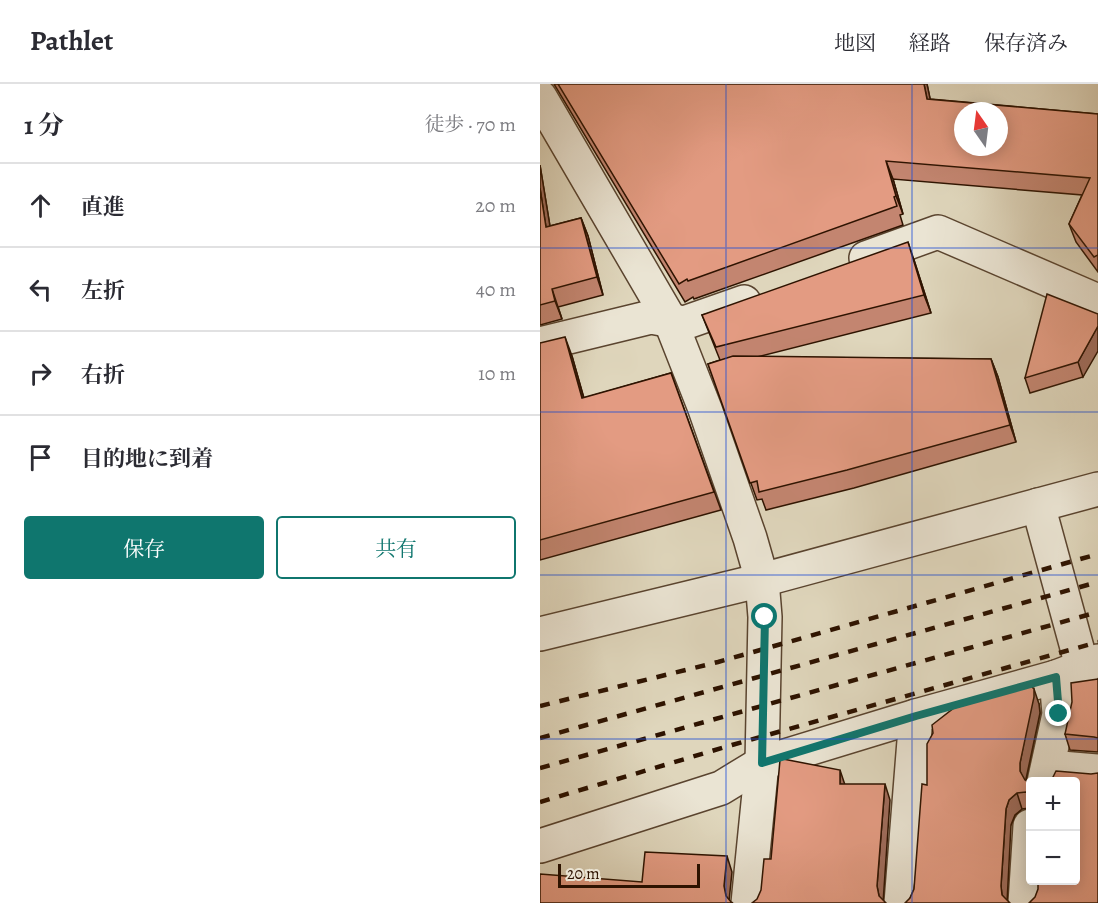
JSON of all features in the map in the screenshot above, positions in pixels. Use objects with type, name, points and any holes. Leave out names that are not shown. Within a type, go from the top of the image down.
[{"type":"street","points":[[540,97],[670,320],[705,409],[750,538],[762,580],[765,617],[762,763],[748,903]]},
{"type":"street","points":[[838,268],[938,232],[1098,301]]},
{"type":"street","points":[[540,344],[651,317],[684,323],[772,292]]},
{"type":"street","points":[[540,634],[762,580],[1098,489]]},
{"type":"street","points":[[1038,505],[1079,668],[1059,714],[1046,774],[1098,771]]},
{"type":"street","points":[[540,846],[721,788],[762,763],[1079,668]]},
{"type":"street","points":[[900,903],[916,716]]},
{"type":"street","points":[[1025,903],[1030,831]]},
{"type":"building","points":[[558,84],[924,84],[927,99],[961,102],[954,102],[954,156],[1008,156],[1008,106],[1098,114],[1098,255],[1094,257],[1069,224],[1090,178],[886,161],[897,206],[688,281],[687,279],[679,284]]},
{"type":"building","points":[[540,188],[546,227],[581,218],[597,277],[552,289],[555,301],[540,305]]},
{"type":"building","points":[[908,242],[924,295],[716,347],[702,315]]},
{"type":"building","points":[[1047,294],[1098,314],[1098,326],[1078,362],[1025,378]]},
{"type":"building","points":[[565,337],[582,398],[671,373],[714,492],[540,540],[540,343]]},
{"type":"building","points":[[733,356],[991,359],[1010,425],[759,492],[757,481],[750,483],[708,364]]},
{"type":"building","points":[[1098,679],[1098,738],[1065,734],[1072,702],[1071,683]]},
{"type":"building","points":[[1031,686],[1034,689],[1020,763],[1020,771],[1026,781],[1026,792],[1017,793],[1009,800],[1006,809],[1001,886],[1002,895],[1010,903],[905,903],[914,889],[922,784],[927,785],[927,744],[933,733],[932,725],[954,708]]},
{"type":"building","points":[[780,760],[840,770],[840,784],[885,784],[877,886],[879,896],[886,903],[752,903],[757,899],[761,890],[764,859],[771,859]]},
{"type":"building","points":[[1056,771],[1098,773],[1098,903],[1029,903],[1035,897],[1038,885],[1080,885],[1080,777],[1053,777]]},
{"type":"building","points":[[645,852],[727,856],[724,886],[726,896],[733,903],[540,903],[540,874],[642,882]]},
{"type":"railway","points":[[540,706],[718,662],[1098,554]]},
{"type":"railway","points":[[540,738],[1098,582]]},
{"type":"railway","points":[[540,768],[1098,612]]},
{"type":"railway","points":[[540,802],[732,745],[1098,642]]},
{"type":"route","points":[[765,617],[762,763],[916,716],[1056,677],[1059,714]]}]
